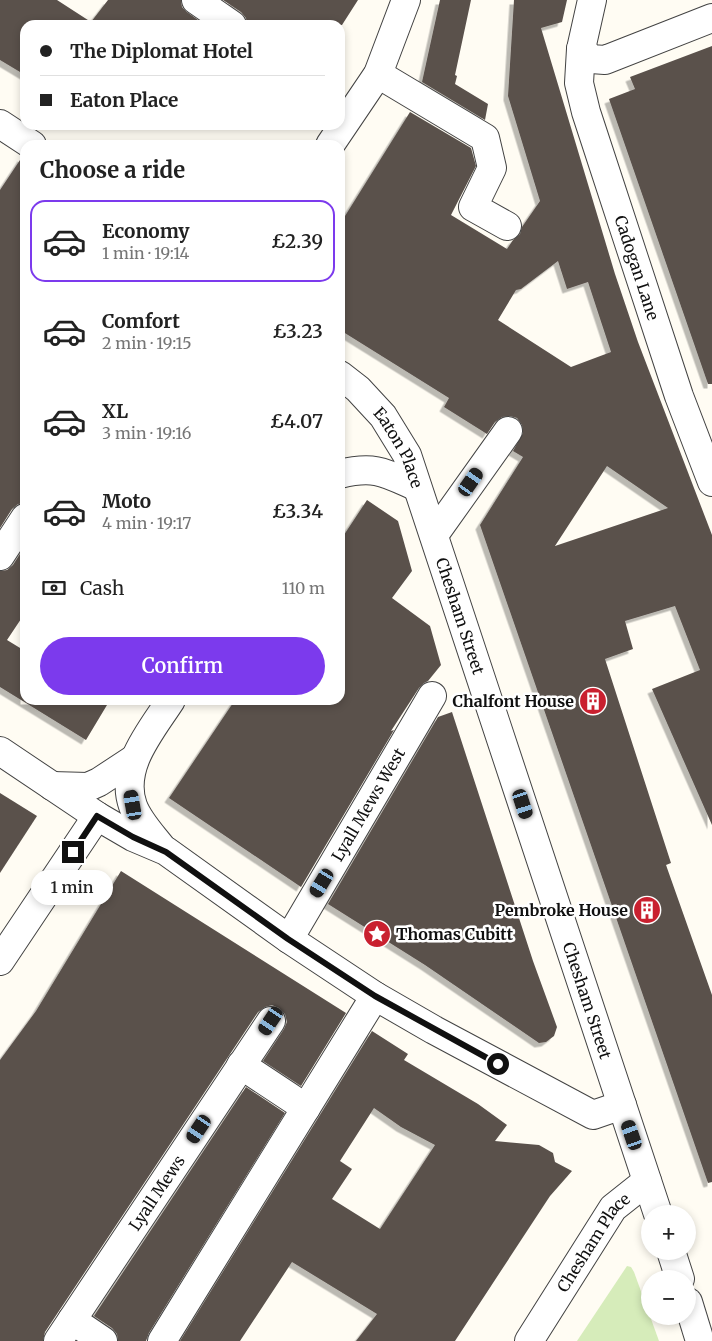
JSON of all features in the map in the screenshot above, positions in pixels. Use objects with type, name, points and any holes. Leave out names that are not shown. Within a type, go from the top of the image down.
[{"type":"street","points":[[196,0],[225,20]]},
{"type":"street","points":[[345,123],[378,74],[406,0]]},
{"type":"street","name":"Cadogan Lane","points":[[592,0],[581,49],[579,83],[586,112],[679,396],[712,482]]},
{"type":"street","points":[[581,49],[591,59],[605,60],[712,18]]},
{"type":"street","points":[[378,74],[485,138],[492,168],[473,207],[507,226]]},
{"type":"street","points":[[0,124],[24,140]]},
{"type":"street","name":"Eaton Place","points":[[345,379],[358,389],[384,416],[408,455],[417,488]]},
{"type":"street","name":"Chesham Street","points":[[434,535],[508,430]]},
{"type":"street","name":"Eaton Place","points":[[345,473],[357,470],[382,471],[417,488]]},
{"type":"street","name":"Chesham Street","points":[[417,488],[647,1181]]},
{"type":"street","points":[[0,556],[20,526]]},
{"type":"street","name":"Lyall Mews West","points":[[288,939],[432,696]]},
{"type":"street","points":[[166,852],[149,832],[133,805],[129,782],[134,759],[168,705]]},
{"type":"street","points":[[0,751],[97,816],[133,837],[166,852],[288,939],[375,996],[434,1030],[593,1115],[622,1105]]},
{"type":"street","points":[[52,786],[88,787],[134,759]]},
{"type":"street","points":[[0,961],[97,816]]},
{"type":"street","points":[[162,1341],[375,996]]},
{"type":"street","name":"Lyall Mews","points":[[103,1341],[65,1331],[271,1021]]},
{"type":"street","points":[[241,1065],[306,1108]]},
{"type":"street","name":"Chesham Place","points":[[529,1341],[613,1208],[647,1181],[655,1205]]},
{"type":"street","points":[[695,1325],[700,1341]]},
{"type":"green space","points":[[627,1266],[631,1267],[641,1291],[641,1325],[653,1325],[659,1341],[577,1341]]},
{"type":"building","points":[[0,0],[57,0],[88,20],[20,20],[20,72],[0,60]]},
{"type":"building","points":[[108,0],[181,0],[182,7],[198,20],[93,20]]},
{"type":"building","points":[[223,0],[358,0],[345,20],[246,20],[241,12]]},
{"type":"building","points":[[440,0],[471,0],[455,75],[457,76],[455,84],[488,104],[485,120],[422,82]]},
{"type":"building","points":[[514,0],[567,0],[562,22],[541,28],[615,274],[638,342],[712,535],[712,825],[652,689],[700,670],[675,606],[625,621],[633,649],[605,659],[671,863],[666,865],[712,995],[712,1182],[708,1183],[480,525],[523,457],[513,451],[523,433],[522,425],[517,418],[510,416],[502,417],[495,422],[487,434],[444,407],[449,398],[345,333],[345,216],[410,112],[471,148],[476,166],[451,215],[507,249],[520,234],[522,227],[540,201],[508,96]],"holes":[[[558,261],[567,289],[588,282],[611,352],[571,367],[498,320],[516,290],[521,289]],[[607,466],[668,508],[555,546]]]},
{"type":"building","points":[[712,46],[712,384],[708,384],[609,99],[635,89],[630,77]]},
{"type":"building","points":[[20,160],[20,504],[12,509],[0,528],[0,190]]},
{"type":"building","points":[[367,500],[398,521],[412,571],[392,598],[430,626],[441,665],[428,681],[419,688],[391,731],[394,730],[301,887],[169,798],[232,705],[345,705],[345,533]]},
{"type":"building","points":[[20,554],[20,620],[7,640],[20,648],[20,699],[0,687],[0,571],[7,570],[13,565]]},
{"type":"building","points":[[29,705],[107,705],[86,740]]},
{"type":"building","points":[[452,712],[533,961],[557,1027],[554,1036],[546,1042],[539,1043],[425,965],[328,904],[438,717]]},
{"type":"building","points":[[0,793],[37,816],[0,873]]},
{"type":"building","points":[[121,871],[346,1013],[301,1086],[263,1061],[284,1029],[287,1022],[285,1014],[279,1008],[272,1005],[258,1012],[45,1332],[43,1341],[0,1341],[0,1060],[36,1011]]},
{"type":"building","points":[[372,1031],[408,1054],[404,1060],[478,1104],[507,1125],[495,1141],[539,1145],[553,1153],[555,1162],[572,1171],[550,1196],[455,1341],[356,1341],[377,1314],[292,1262],[240,1341],[180,1341]],"holes":[[[374,1108],[401,1127],[435,1145],[380,1229],[332,1199],[352,1169],[340,1161]]]},
{"type":"building","points":[[246,1087],[285,1113],[149,1333],[146,1341],[118,1341],[117,1334],[112,1328],[94,1316]]},
{"type":"place","name":"Chalfont House","points":[[593,701]]},
{"type":"place","name":"Pembroke House","points":[[647,910]]},
{"type":"place","name":"Thomas Cubitt","points":[[377,934]]},
{"type":"route","points":[[73,852],[97,816],[133,837],[166,852],[288,939],[375,996],[498,1064]]}]
